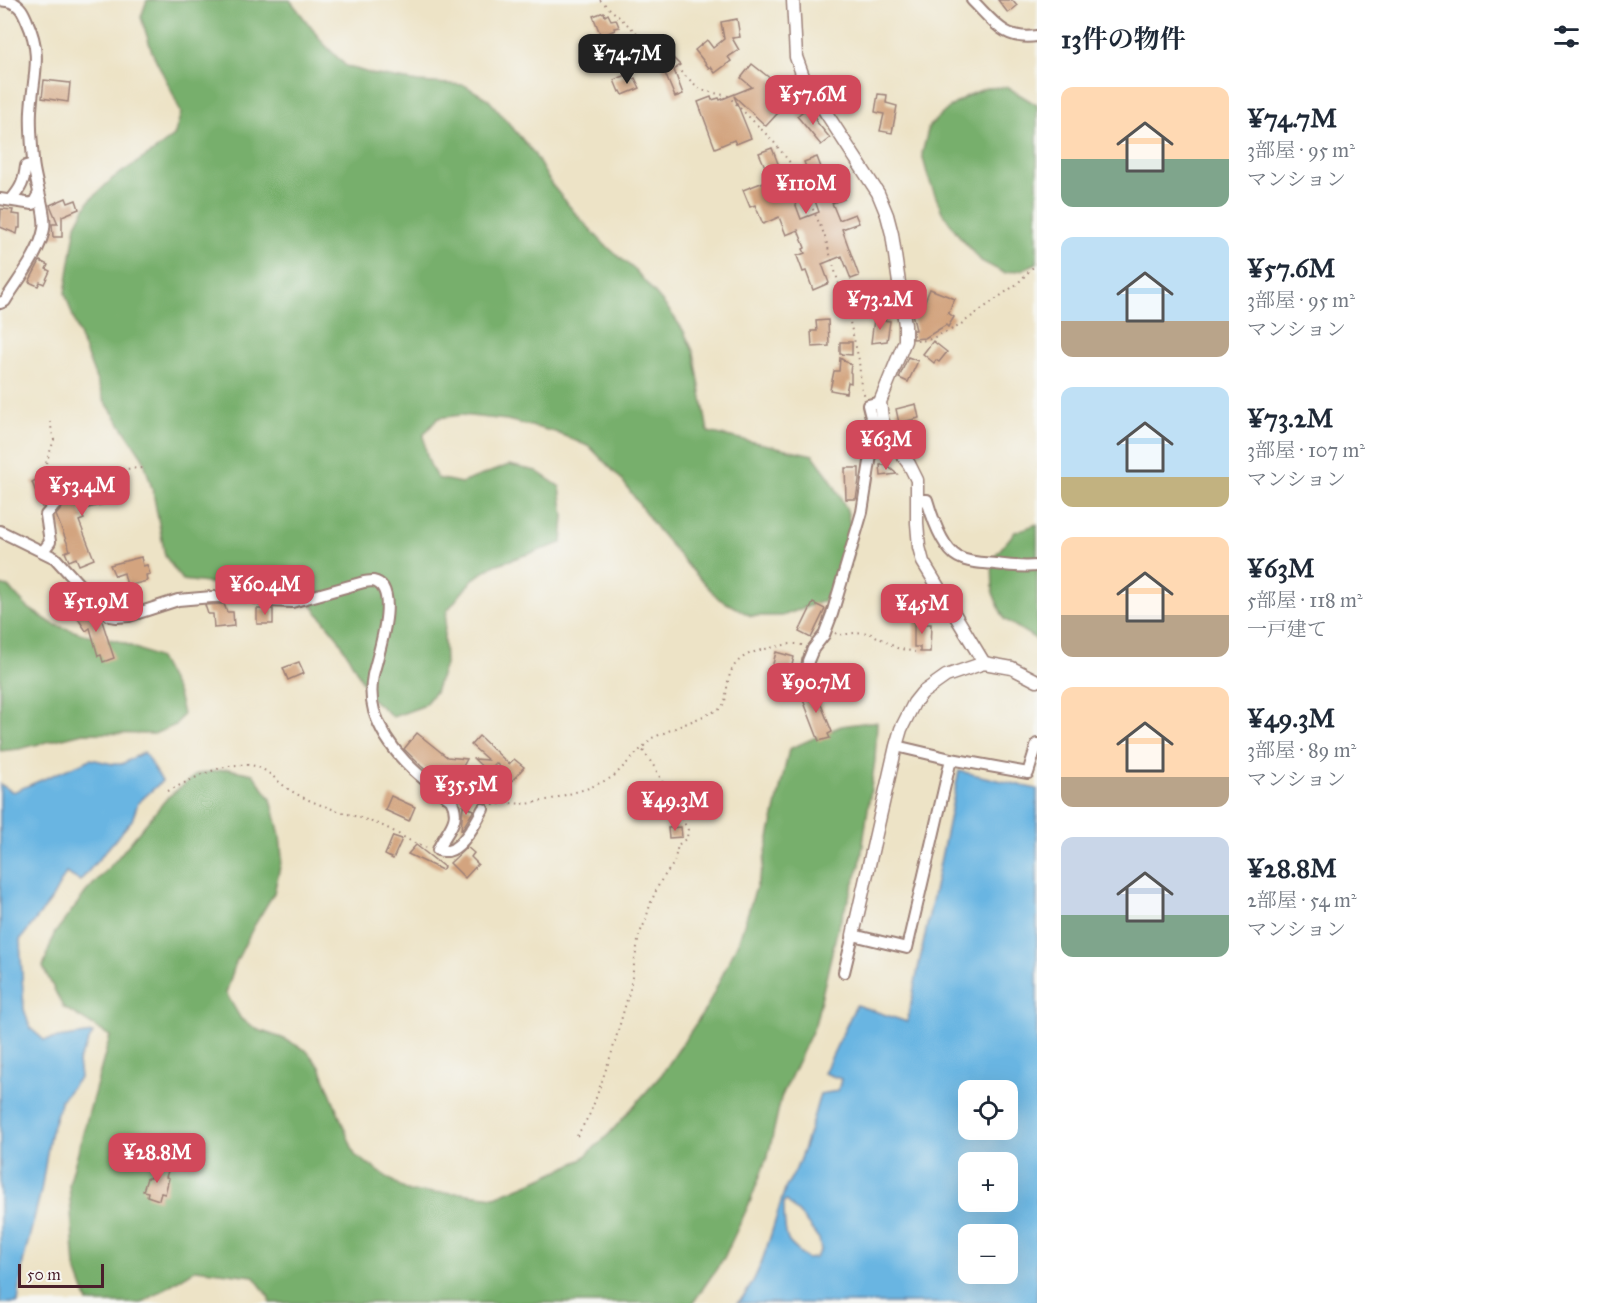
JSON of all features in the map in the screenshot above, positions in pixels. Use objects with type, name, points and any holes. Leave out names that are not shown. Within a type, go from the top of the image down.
[{"type":"street","points":[[0,0],[19,6],[32,32],[36,48],[30,114],[33,164],[45,225],[36,251],[5,301],[0,303]]},
{"type":"street","points":[[793,0],[796,57],[804,79],[878,193],[887,215],[892,234],[905,325],[905,341],[874,403],[872,449],[862,512],[842,585],[828,625],[813,649],[807,669],[807,680]]},
{"type":"street","points":[[972,0],[1008,33],[1020,37],[1037,36]]},
{"type":"street","points":[[5,200],[21,188],[26,166],[33,164]]},
{"type":"street","points":[[5,200],[33,204],[39,193]]},
{"type":"street","points":[[874,403],[890,439],[909,464],[917,480],[917,523],[923,562],[984,663]]},
{"type":"street","points":[[43,551],[50,542],[46,515],[61,498],[54,481]]},
{"type":"street","points":[[918,500],[927,500],[935,525],[948,548],[957,556],[975,562],[1023,567],[1037,566]]},
{"type":"street","points":[[0,531],[54,558],[94,601],[110,615],[117,617],[129,616],[177,600],[248,596],[268,601],[292,602],[364,582],[373,581],[380,585],[385,591],[388,604],[373,676],[371,692],[373,709],[382,731],[396,752],[454,805],[456,811],[453,822],[438,850],[447,851],[456,848],[468,834],[483,809]]},
{"type":"street","points":[[844,972],[896,746],[909,711],[922,693],[946,676],[984,663],[1012,668],[1037,681]]},
{"type":"street","points":[[896,746],[1029,773],[1037,744]]},
{"type":"street","points":[[853,935],[907,948],[951,759]]},
{"type":"path","points":[[600,0],[701,90],[728,96],[773,141],[795,169],[824,234],[849,318],[859,360],[861,387],[874,403]]},
{"type":"path","points":[[905,341],[928,340],[957,327],[1017,284],[1037,263]]},
{"type":"path","points":[[50,422],[54,440],[44,469],[54,481],[78,471],[142,468]]},
{"type":"path","points":[[828,625],[836,634],[862,632],[872,634],[897,648],[915,652]]},
{"type":"path","points":[[483,809],[489,805],[527,804],[552,799],[589,788],[613,777],[652,738],[720,710],[726,701],[732,668],[741,657],[756,650],[796,643],[813,649]]},
{"type":"path","points":[[577,1136],[591,1112],[612,1052],[630,989],[639,935],[651,902],[660,882],[674,863],[678,844],[689,834],[671,797],[642,749]]},
{"type":"path","points":[[168,791],[222,768],[254,766],[268,772],[291,791],[310,801],[385,827],[424,847],[438,850]]},
{"type":"green space","points":[[147,0],[290,0],[324,44],[346,66],[372,74],[418,82],[464,85],[488,99],[533,152],[552,185],[575,213],[605,245],[636,271],[683,330],[694,353],[708,432],[813,455],[830,478],[847,510],[854,545],[846,576],[823,601],[782,616],[751,616],[719,599],[657,529],[622,480],[590,447],[555,432],[507,420],[461,415],[438,418],[424,434],[427,457],[437,478],[461,483],[509,465],[536,471],[560,487],[564,516],[562,543],[495,565],[473,579],[447,611],[444,636],[445,665],[435,692],[423,706],[393,717],[372,699],[338,638],[292,581],[252,587],[182,580],[165,556],[153,492],[143,458],[104,400],[65,293],[76,225],[89,201],[113,178],[174,136],[181,113],[152,52],[141,17]]},
{"type":"green space","points":[[1007,87],[1037,105],[1037,263],[1021,270],[1004,273],[981,261],[942,212],[928,177],[922,154],[929,126],[950,107],[986,88]]},
{"type":"green space","points":[[1037,524],[1037,640],[1004,619],[993,593],[992,559],[1015,532]]},
{"type":"green space","points":[[0,585],[8,587],[28,608],[53,624],[83,634],[119,641],[159,658],[178,694],[183,714],[176,725],[154,734],[83,733],[19,749],[0,751]]},
{"type":"green space","points":[[877,722],[875,760],[860,865],[837,931],[815,1025],[781,1098],[769,1152],[750,1202],[724,1258],[693,1303],[270,1303],[269,1297],[253,1276],[196,1269],[142,1303],[88,1302],[75,1267],[69,1184],[110,1036],[63,1007],[43,967],[54,934],[86,892],[167,798],[197,774],[228,769],[253,774],[271,799],[280,835],[282,858],[274,893],[236,962],[226,993],[241,1019],[258,1030],[282,1038],[306,1050],[320,1067],[355,1155],[409,1192],[460,1193],[495,1197],[581,1160],[609,1134],[662,1074],[707,1007],[739,940],[762,869],[789,749],[841,726]]},
{"type":"water","points":[[144,752],[162,781],[138,803],[132,820],[80,881],[66,873],[51,900],[20,940],[24,1009],[30,1028],[44,1040],[93,1033],[78,1062],[80,1077],[61,1100],[50,1135],[41,1191],[23,1262],[18,1303],[0,1303],[0,784],[13,792],[91,759],[122,764]]},
{"type":"water","points":[[959,771],[1037,789],[1037,1303],[737,1303],[753,1282],[760,1267],[785,1189],[803,1151],[820,1094],[838,1091],[841,1079],[824,1073],[856,1005],[907,1022]],"holes":[[[787,1201],[819,1239],[821,1250],[815,1258],[807,1259],[787,1238],[784,1202]]]},
{"type":"building","points":[[998,0],[1012,0],[1017,6],[1008,13]]},
{"type":"building","points":[[604,12],[605,16],[608,14],[611,20],[616,19],[619,27],[601,36],[593,16]]},
{"type":"building","points":[[737,19],[740,37],[732,38],[739,50],[728,57],[731,61],[715,73],[695,50],[707,40],[713,48],[724,39],[721,22]]},
{"type":"building","points":[[673,58],[680,65],[674,70],[683,94],[675,97],[662,66]]},
{"type":"building","points":[[752,64],[791,92],[766,126],[734,96],[751,138],[736,144],[734,140],[715,148],[698,102],[711,97],[712,100],[719,98],[720,100],[752,87],[741,78]]},
{"type":"building","points":[[629,74],[631,80],[635,78],[640,88],[623,95],[621,91],[619,92],[614,80]]},
{"type":"building","points":[[44,80],[70,83],[68,102],[42,98]]},
{"type":"building","points":[[878,94],[887,95],[886,103],[897,106],[892,133],[880,131],[884,114],[875,112]]},
{"type":"building","points":[[808,107],[817,119],[815,120],[830,138],[821,145],[797,116]]},
{"type":"building","points":[[772,148],[781,171],[784,170],[787,179],[790,178],[791,181],[809,175],[804,162],[817,157],[827,183],[839,178],[844,199],[832,203],[839,220],[855,214],[859,223],[842,229],[859,276],[851,279],[842,256],[822,264],[829,283],[813,290],[797,256],[805,253],[798,230],[786,235],[779,217],[763,224],[755,205],[750,207],[743,190],[769,180],[759,153]],"holes":[[[813,195],[819,212],[801,219],[795,203]]]},
{"type":"building","points":[[66,198],[68,203],[76,200],[79,209],[62,216],[62,237],[53,237],[52,224],[58,224],[50,205]]},
{"type":"building","points":[[1,209],[13,210],[12,214],[20,215],[20,228],[17,234],[0,227]]},
{"type":"building","points":[[40,261],[48,265],[46,269],[50,271],[44,284],[40,282],[38,286],[29,282]]},
{"type":"building","points":[[930,289],[955,299],[948,313],[954,317],[948,327],[946,325],[925,338],[913,339],[913,330],[916,330],[912,313],[923,306]]},
{"type":"building","points":[[874,319],[890,321],[887,341],[871,343]]},
{"type":"building","points":[[828,320],[829,346],[812,347],[811,331],[817,331],[816,321]]},
{"type":"building","points":[[933,341],[947,352],[939,362],[936,360],[934,363],[923,354]]},
{"type":"building","points":[[840,342],[852,342],[852,355],[840,354]]},
{"type":"building","points":[[908,357],[918,361],[908,382],[899,378]]},
{"type":"building","points":[[840,358],[851,365],[851,383],[848,382],[846,393],[830,390],[834,371],[839,371]]},
{"type":"building","points":[[916,404],[919,418],[899,423],[896,409]]},
{"type":"building","points":[[855,426],[864,440],[863,456],[850,429]]},
{"type":"building","points":[[880,465],[886,465],[897,474],[881,476]]},
{"type":"building","points":[[845,468],[859,468],[856,499],[846,499]]},
{"type":"building","points":[[111,475],[114,487],[105,489],[109,503],[80,510],[84,519],[79,521],[94,559],[79,565],[76,558],[69,561],[65,552],[70,550],[56,515],[66,503],[86,494],[83,481]]},
{"type":"building","points":[[41,477],[50,499],[42,507],[32,482]]},
{"type":"building","points":[[141,557],[143,566],[147,565],[150,574],[146,575],[147,581],[127,586],[124,573],[115,576],[110,565]]},
{"type":"building","points":[[813,603],[825,609],[811,638],[799,632]]},
{"type":"building","points":[[224,604],[227,612],[233,612],[234,626],[214,628],[213,614],[208,614],[205,605]]},
{"type":"building","points":[[88,606],[102,621],[114,658],[103,662],[101,655],[98,656],[90,628],[86,631],[75,614]]},
{"type":"building","points":[[257,609],[273,609],[273,624],[257,624]]},
{"type":"building","points":[[914,618],[925,618],[925,624],[931,624],[930,652],[920,652],[920,647],[914,647]]},
{"type":"building","points":[[776,652],[794,657],[788,681],[792,682],[790,690],[777,687],[779,678],[770,676]]},
{"type":"building","points":[[299,662],[304,673],[288,680],[283,668]]},
{"type":"building","points":[[842,682],[844,694],[833,696],[832,683]]},
{"type":"building","points":[[814,687],[832,732],[828,734],[830,738],[819,741],[800,692]]},
{"type":"building","points":[[417,733],[447,757],[467,759],[450,790],[404,749]]},
{"type":"building","points":[[479,736],[509,764],[514,759],[524,767],[512,781],[496,763],[488,772],[474,759],[488,760],[471,745]]},
{"type":"building","points":[[391,796],[415,807],[409,821],[385,810]]},
{"type":"building","points":[[463,806],[474,810],[461,831]]},
{"type":"building","points":[[681,827],[682,837],[669,838],[668,828]]},
{"type":"building","points":[[393,836],[402,839],[393,859],[385,855]]},
{"type":"building","points":[[416,845],[444,867],[442,870],[408,854]]},
{"type":"building","points":[[467,847],[474,853],[471,857],[478,864],[465,878],[450,863]]},
{"type":"building","points":[[156,1167],[168,1171],[166,1177],[169,1178],[165,1194],[161,1193],[159,1200],[147,1196],[148,1192],[143,1191],[147,1178],[150,1178],[152,1170],[155,1171]]}]
